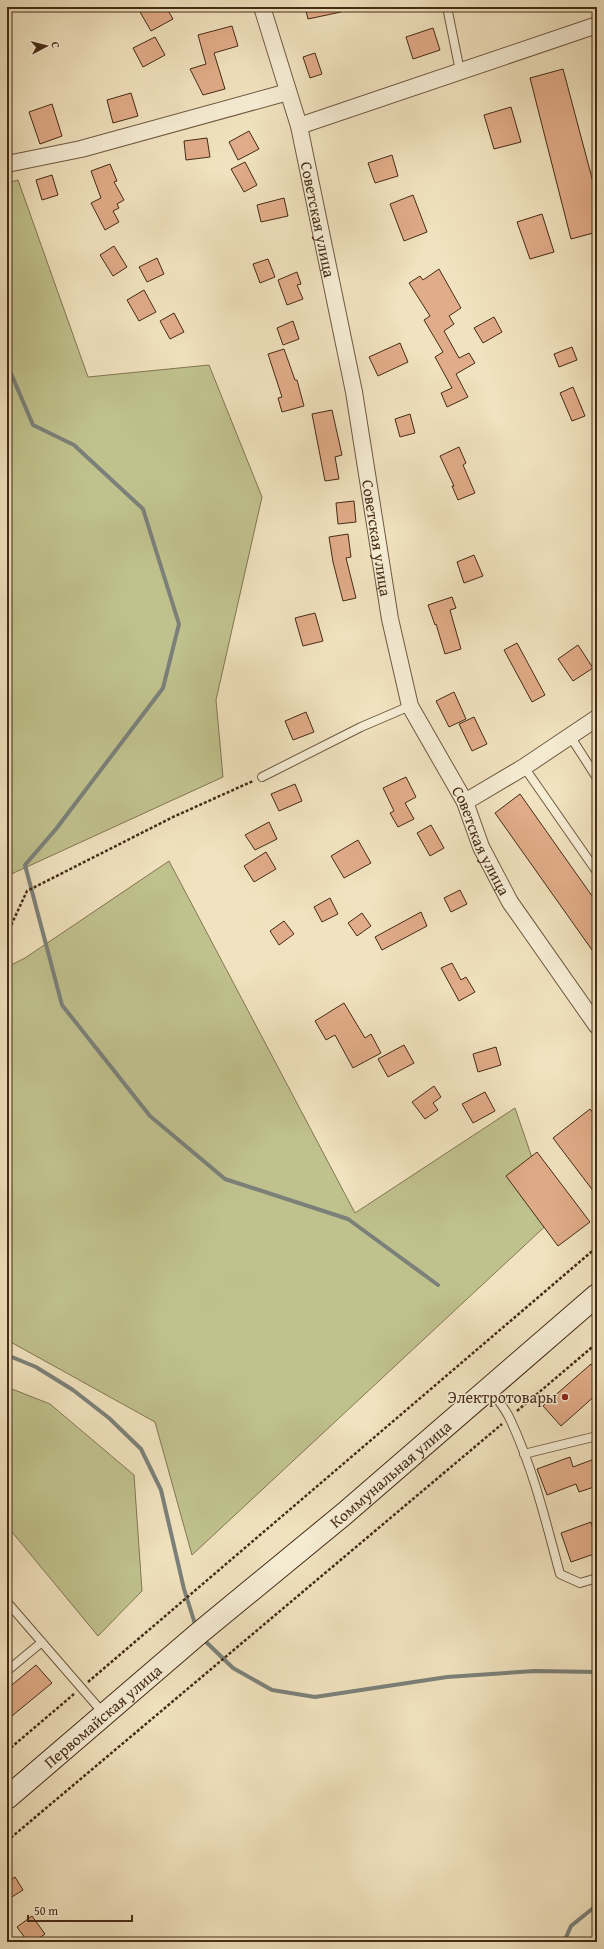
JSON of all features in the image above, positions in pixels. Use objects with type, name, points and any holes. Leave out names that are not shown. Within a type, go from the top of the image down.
[{"type":"street","name":"Советская улица","points":[[262,7],[299,126],[354,392],[390,619],[410,706],[464,802],[481,847],[510,902],[597,1026]]},
{"type":"street","points":[[299,126],[597,26]]},
{"type":"street","points":[[7,164],[81,149],[288,92]]},
{"type":"street","points":[[464,802],[524,767],[597,718]]},
{"type":"street","name":"Коммунальная улица","points":[[198,1634],[344,1514],[597,1295]]},
{"type":"street","name":"Первомайская улица","points":[[7,1798],[198,1634]]},
{"type":"lane","points":[[447,7],[460,71]]},
{"type":"lane","points":[[262,777],[361,727],[410,706]]},
{"type":"lane","points":[[570,736],[597,778]]},
{"type":"lane","points":[[524,767],[597,872]]},
{"type":"lane","points":[[490,1388],[510,1418],[524,1454],[545,1518],[560,1574],[580,1583],[597,1578]]},
{"type":"lane","points":[[524,1454],[597,1436]]},
{"type":"lane","points":[[7,1602],[104,1714]]},
{"type":"lane","points":[[7,1671],[42,1642]]},
{"type":"path","points":[[7,934],[27,892],[173,817],[262,777]]},
{"type":"path","points":[[7,1751],[597,1247]]},
{"type":"path","points":[[7,1841],[597,1343]]},
{"type":"green space","points":[[18,180],[88,377],[209,365],[262,497],[216,700],[223,777],[7,876],[7,183]]},
{"type":"green space","points":[[169,861],[355,1213],[515,1108],[553,1219],[192,1555],[155,1422],[7,1340],[7,967],[25,958]]},
{"type":"green space","points":[[7,1387],[50,1404],[134,1475],[142,1591],[98,1636],[7,1526]]},
{"type":"building","points":[[149,7],[166,7],[173,19],[151,31],[140,12]]},
{"type":"building","points":[[305,7],[340,7],[341,12],[308,19]]},
{"type":"building","points":[[232,26],[238,46],[214,53],[225,89],[203,95],[190,69],[206,64],[198,35]]},
{"type":"building","points":[[433,28],[440,50],[413,59],[406,37]]},
{"type":"building","points":[[155,37],[165,55],[143,67],[133,48]]},
{"type":"building","points":[[315,53],[322,74],[310,78],[303,57]]},
{"type":"building","points":[[563,69],[597,197],[597,232],[571,239],[530,78]]},
{"type":"building","points":[[131,93],[138,116],[113,123],[107,100]]},
{"type":"building","points":[[52,104],[62,136],[40,144],[29,112]]},
{"type":"building","points":[[511,107],[521,142],[494,149],[484,115]]},
{"type":"building","points":[[249,131],[259,149],[238,160],[229,142]]},
{"type":"building","points":[[207,138],[210,157],[186,160],[184,141]]},
{"type":"building","points":[[392,155],[398,176],[375,183],[368,163]]},
{"type":"building","points":[[245,162],[257,185],[244,192],[231,169]]},
{"type":"building","points":[[110,164],[117,181],[114,182],[124,200],[117,204],[119,208],[113,211],[119,222],[105,230],[91,203],[101,198],[91,171]]},
{"type":"building","points":[[52,175],[58,195],[42,200],[36,180]]},
{"type":"building","points":[[413,195],[427,232],[404,241],[390,204]]},
{"type":"building","points":[[284,198],[288,216],[261,222],[257,205]]},
{"type":"building","points":[[542,214],[554,252],[530,259],[517,222]]},
{"type":"building","points":[[114,246],[127,267],[113,276],[100,255]]},
{"type":"building","points":[[157,258],[164,274],[147,282],[139,267]]},
{"type":"building","points":[[268,259],[275,277],[260,283],[253,264]]},
{"type":"building","points":[[439,269],[461,308],[449,316],[454,324],[444,331],[459,358],[469,353],[475,363],[456,374],[468,397],[447,407],[441,393],[452,388],[435,357],[443,352],[424,320],[430,316],[409,283],[420,276],[423,280]]},
{"type":"building","points":[[297,272],[301,284],[297,285],[303,299],[287,305],[278,280]]},
{"type":"building","points":[[144,290],[156,312],[139,321],[127,300]]},
{"type":"building","points":[[174,313],[184,332],[170,339],[160,321]]},
{"type":"building","points":[[494,317],[502,332],[483,343],[474,328]]},
{"type":"building","points":[[293,321],[299,339],[283,345],[277,328]]},
{"type":"building","points":[[400,343],[408,362],[378,376],[369,357]]},
{"type":"building","points":[[572,347],[577,360],[559,367],[554,354]]},
{"type":"building","points":[[284,349],[295,380],[297,380],[304,406],[282,412],[278,398],[282,397],[268,354]]},
{"type":"building","points":[[573,387],[585,416],[572,421],[560,393]]},
{"type":"building","points":[[332,410],[342,455],[335,457],[339,479],[325,481],[312,414]]},
{"type":"building","points":[[410,414],[415,433],[400,437],[395,419]]},
{"type":"building","points":[[459,447],[466,463],[463,465],[475,493],[458,500],[452,486],[454,486],[440,456]]},
{"type":"building","points":[[354,501],[356,522],[338,524],[336,503]]},
{"type":"building","points":[[348,534],[351,557],[346,558],[356,598],[343,601],[333,562],[329,537]]},
{"type":"building","points":[[474,555],[483,576],[464,583],[457,562]]},
{"type":"building","points":[[452,597],[456,608],[450,610],[461,649],[445,654],[436,624],[435,625],[428,605]]},
{"type":"building","points":[[315,613],[323,641],[303,646],[295,618]]},
{"type":"building","points":[[517,643],[545,695],[532,702],[504,650]]},
{"type":"building","points":[[578,645],[593,668],[573,681],[558,659]]},
{"type":"building","points":[[454,692],[466,719],[449,727],[436,701]]},
{"type":"building","points":[[306,712],[314,732],[293,740],[285,721]]},
{"type":"building","points":[[474,717],[487,744],[472,751],[459,724]]},
{"type":"building","points":[[406,777],[416,797],[405,803],[414,819],[398,827],[390,813],[394,811],[383,788]]},
{"type":"building","points":[[295,784],[302,801],[279,811],[271,794]]},
{"type":"building","points":[[520,794],[597,903],[597,957],[495,813]]},
{"type":"building","points":[[269,822],[277,839],[255,850],[245,835]]},
{"type":"building","points":[[431,825],[444,848],[430,856],[417,833]]},
{"type":"building","points":[[358,840],[371,863],[344,878],[331,856]]},
{"type":"building","points":[[266,852],[276,869],[254,882],[244,866]]},
{"type":"building","points":[[460,890],[467,904],[451,912],[444,898]]},
{"type":"building","points":[[330,898],[338,914],[322,922],[314,907]]},
{"type":"building","points":[[421,912],[427,926],[382,950],[375,937]]},
{"type":"building","points":[[362,913],[371,926],[357,936],[348,923]]},
{"type":"building","points":[[284,921],[294,934],[279,945],[270,931]]},
{"type":"building","points":[[452,963],[461,980],[466,977],[475,992],[459,1001],[441,968]]},
{"type":"building","points":[[344,1003],[365,1038],[371,1034],[381,1053],[353,1068],[335,1035],[326,1040],[315,1021]]},
{"type":"building","points":[[404,1045],[414,1063],[388,1077],[378,1059]]},
{"type":"building","points":[[496,1047],[501,1065],[478,1072],[473,1054]]},
{"type":"building","points":[[434,1086],[441,1097],[433,1103],[438,1110],[425,1119],[412,1102]]},
{"type":"building","points":[[485,1092],[495,1111],[473,1123],[462,1104]]},
{"type":"building","points":[[590,1109],[597,1118],[597,1196],[553,1138]]},
{"type":"building","points":[[537,1152],[590,1222],[558,1246],[506,1176]]},
{"type":"building","points":[[591,1364],[597,1371],[597,1394],[561,1426],[543,1406]]},
{"type":"building","points":[[570,1457],[573,1467],[597,1458],[597,1486],[579,1492],[576,1484],[547,1495],[537,1469]]},
{"type":"building","points":[[591,1522],[594,1532],[597,1531],[597,1553],[571,1562],[561,1533]]},
{"type":"building","points":[[36,1665],[52,1683],[7,1720],[7,1689]]},
{"type":"building","points":[[15,1877],[23,1890],[7,1900],[7,1882]]},
{"type":"building","points":[[32,1916],[45,1934],[33,1942],[28,1942],[17,1927]]},
{"type":"waterway","points":[[7,364],[33,425],[74,445],[143,509],[179,624],[163,688],[56,829],[25,865],[62,1005],[150,1116],[225,1179],[348,1219],[438,1285]]},
{"type":"waterway","points":[[7,1355],[36,1367],[73,1390],[109,1418],[141,1449],[161,1490],[184,1589],[196,1627]]},
{"type":"waterway","points":[[203,1639],[233,1668],[272,1690],[315,1697],[447,1677],[535,1671],[597,1672]]},
{"type":"waterway","points":[[564,1942],[571,1926],[597,1905]]},
{"type":"place","name":"Электротовары","points":[[565,1397]]}]
